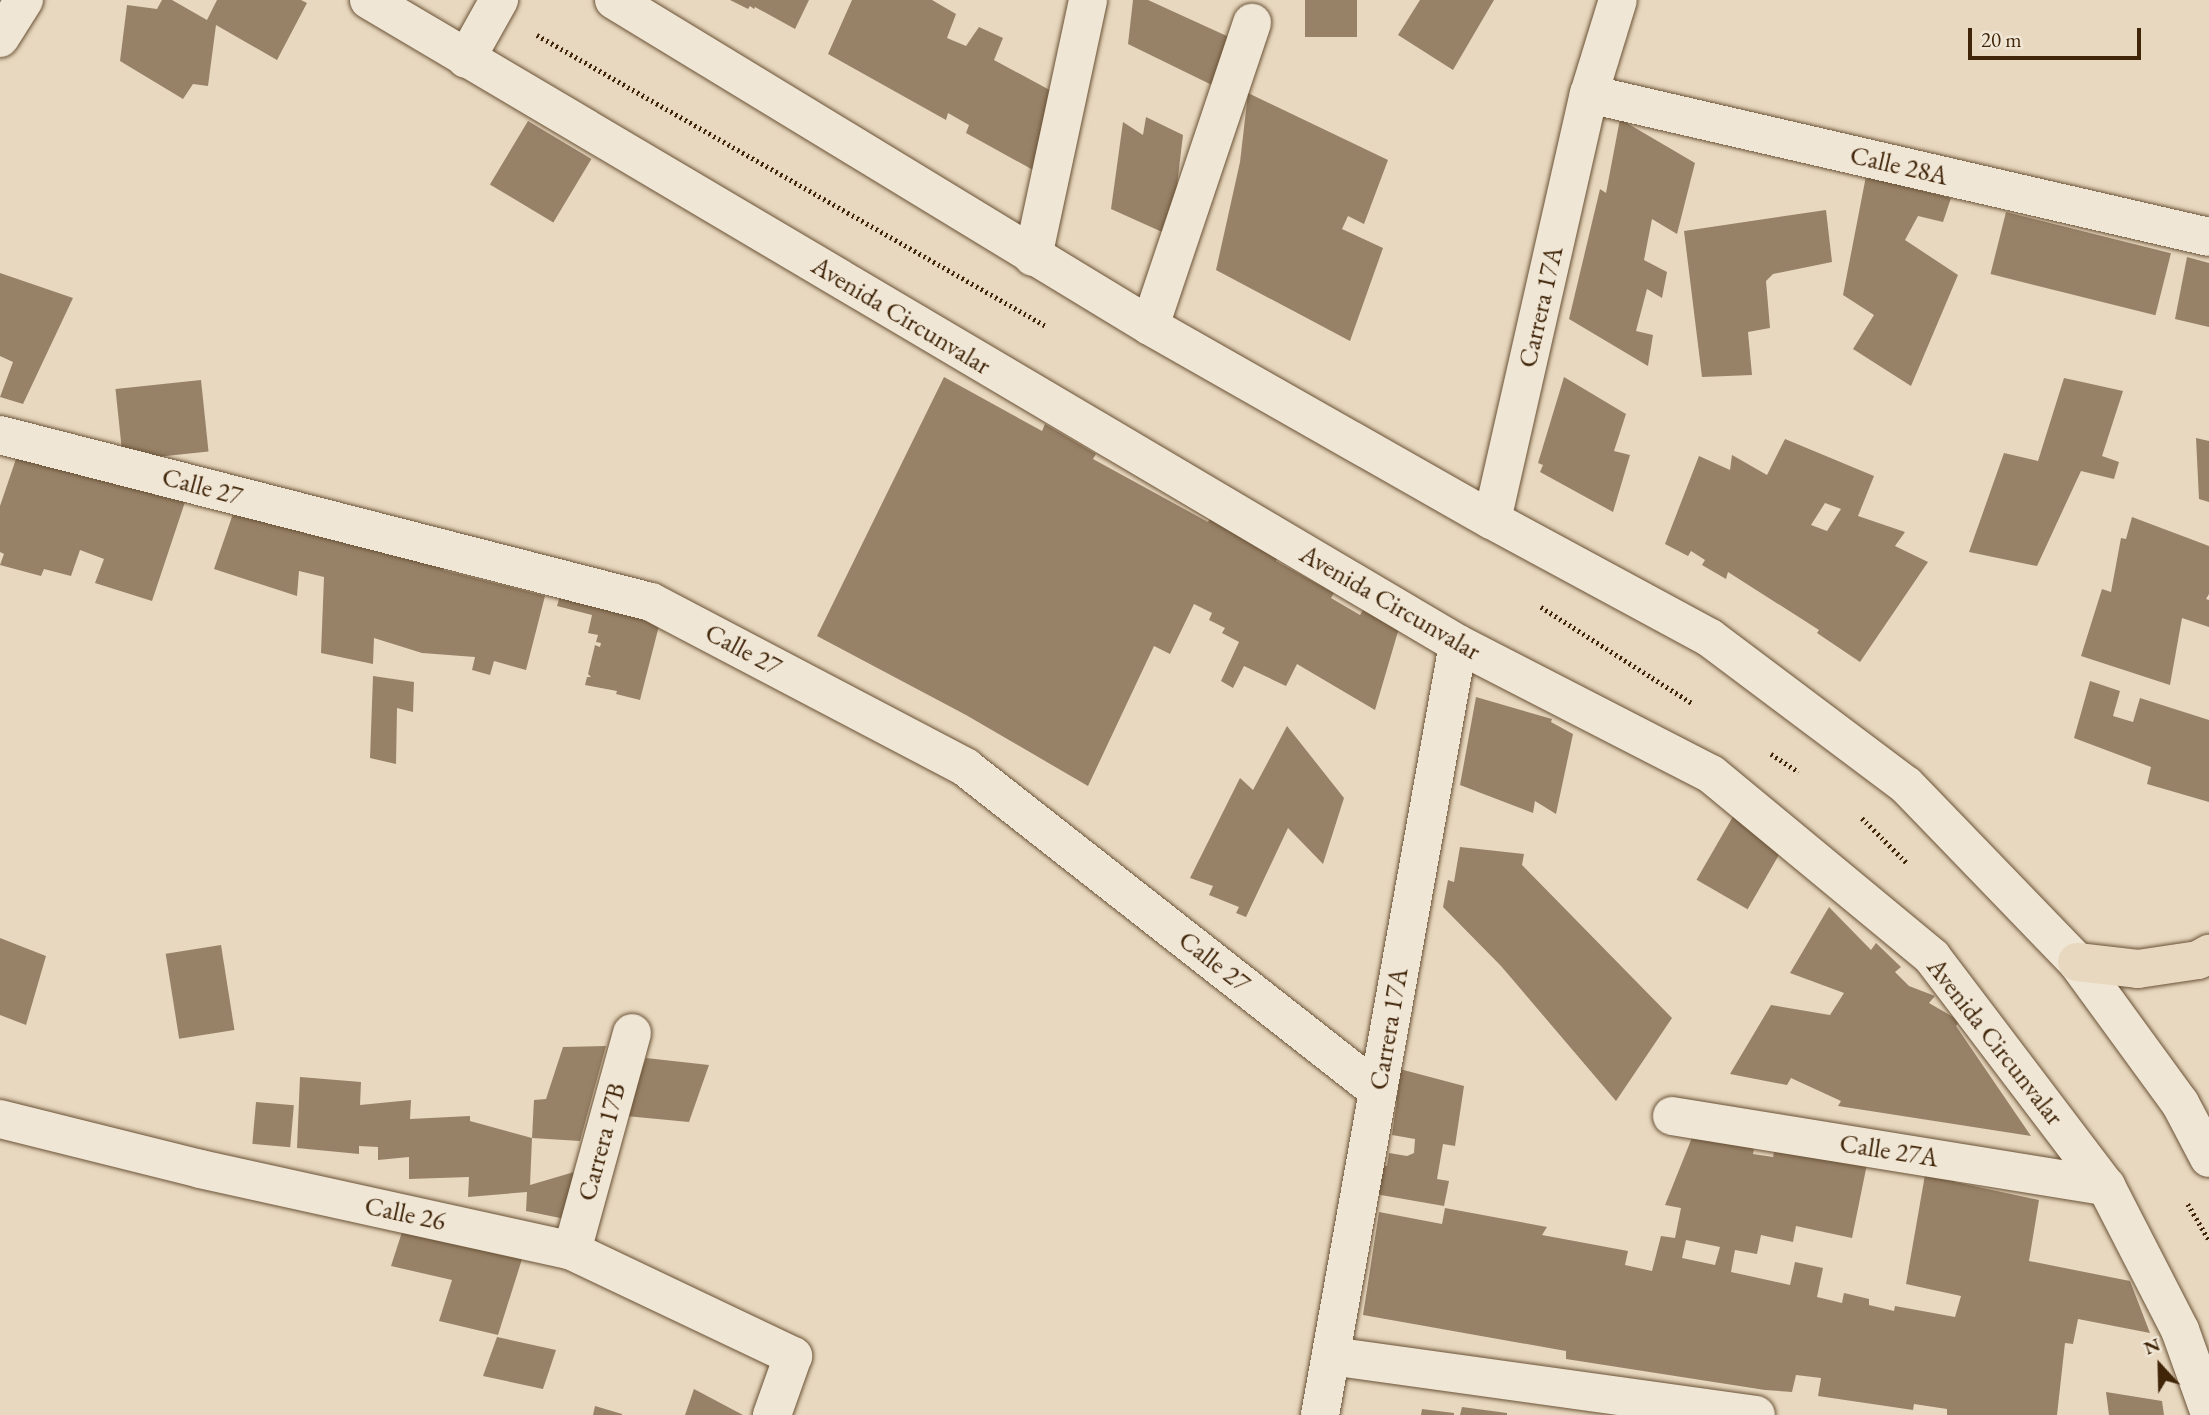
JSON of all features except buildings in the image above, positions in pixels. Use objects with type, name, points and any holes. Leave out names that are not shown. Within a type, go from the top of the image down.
[{"type":"highway","points":[[2077,962],[2138,970],[2198,960],[2209,954]]},
{"type":"street","points":[[0,38],[24,0]]},
{"type":"street","name":"Avenida Circunvalar","points":[[369,0],[1458,644],[1711,774],[1931,957],[2106,1185],[2179,1330],[2209,1411]]},
{"type":"street","points":[[466,59],[499,0]]},
{"type":"street","points":[[614,0],[1150,326],[1492,520],[1710,638],[1906,785],[2077,962],[2180,1103],[2209,1158]]},
{"type":"street","points":[[1033,257],[1088,0]]},
{"type":"street","name":"Carrera 17A","points":[[1492,520],[1589,94],[1618,0]]},
{"type":"street","points":[[1150,326],[1252,23]]},
{"type":"street","name":"Calle 28A","points":[[1589,94],[2209,237]]},
{"type":"street","name":"Calle 27","points":[[0,435],[651,602],[965,766],[1378,1091]]},
{"type":"street","name":"Carrera 17A","points":[[1320,1415],[1458,644]]},
{"type":"street","name":"Carrera 17B","points":[[572,1251],[632,1032]]},
{"type":"street","name":"Calle 27A","points":[[1672,1116],[2106,1185]]},
{"type":"street","name":"Calle 26","points":[[0,1119],[200,1169],[572,1251],[793,1356],[772,1415]]},
{"type":"street","points":[[1331,1356],[1756,1415]]}]
